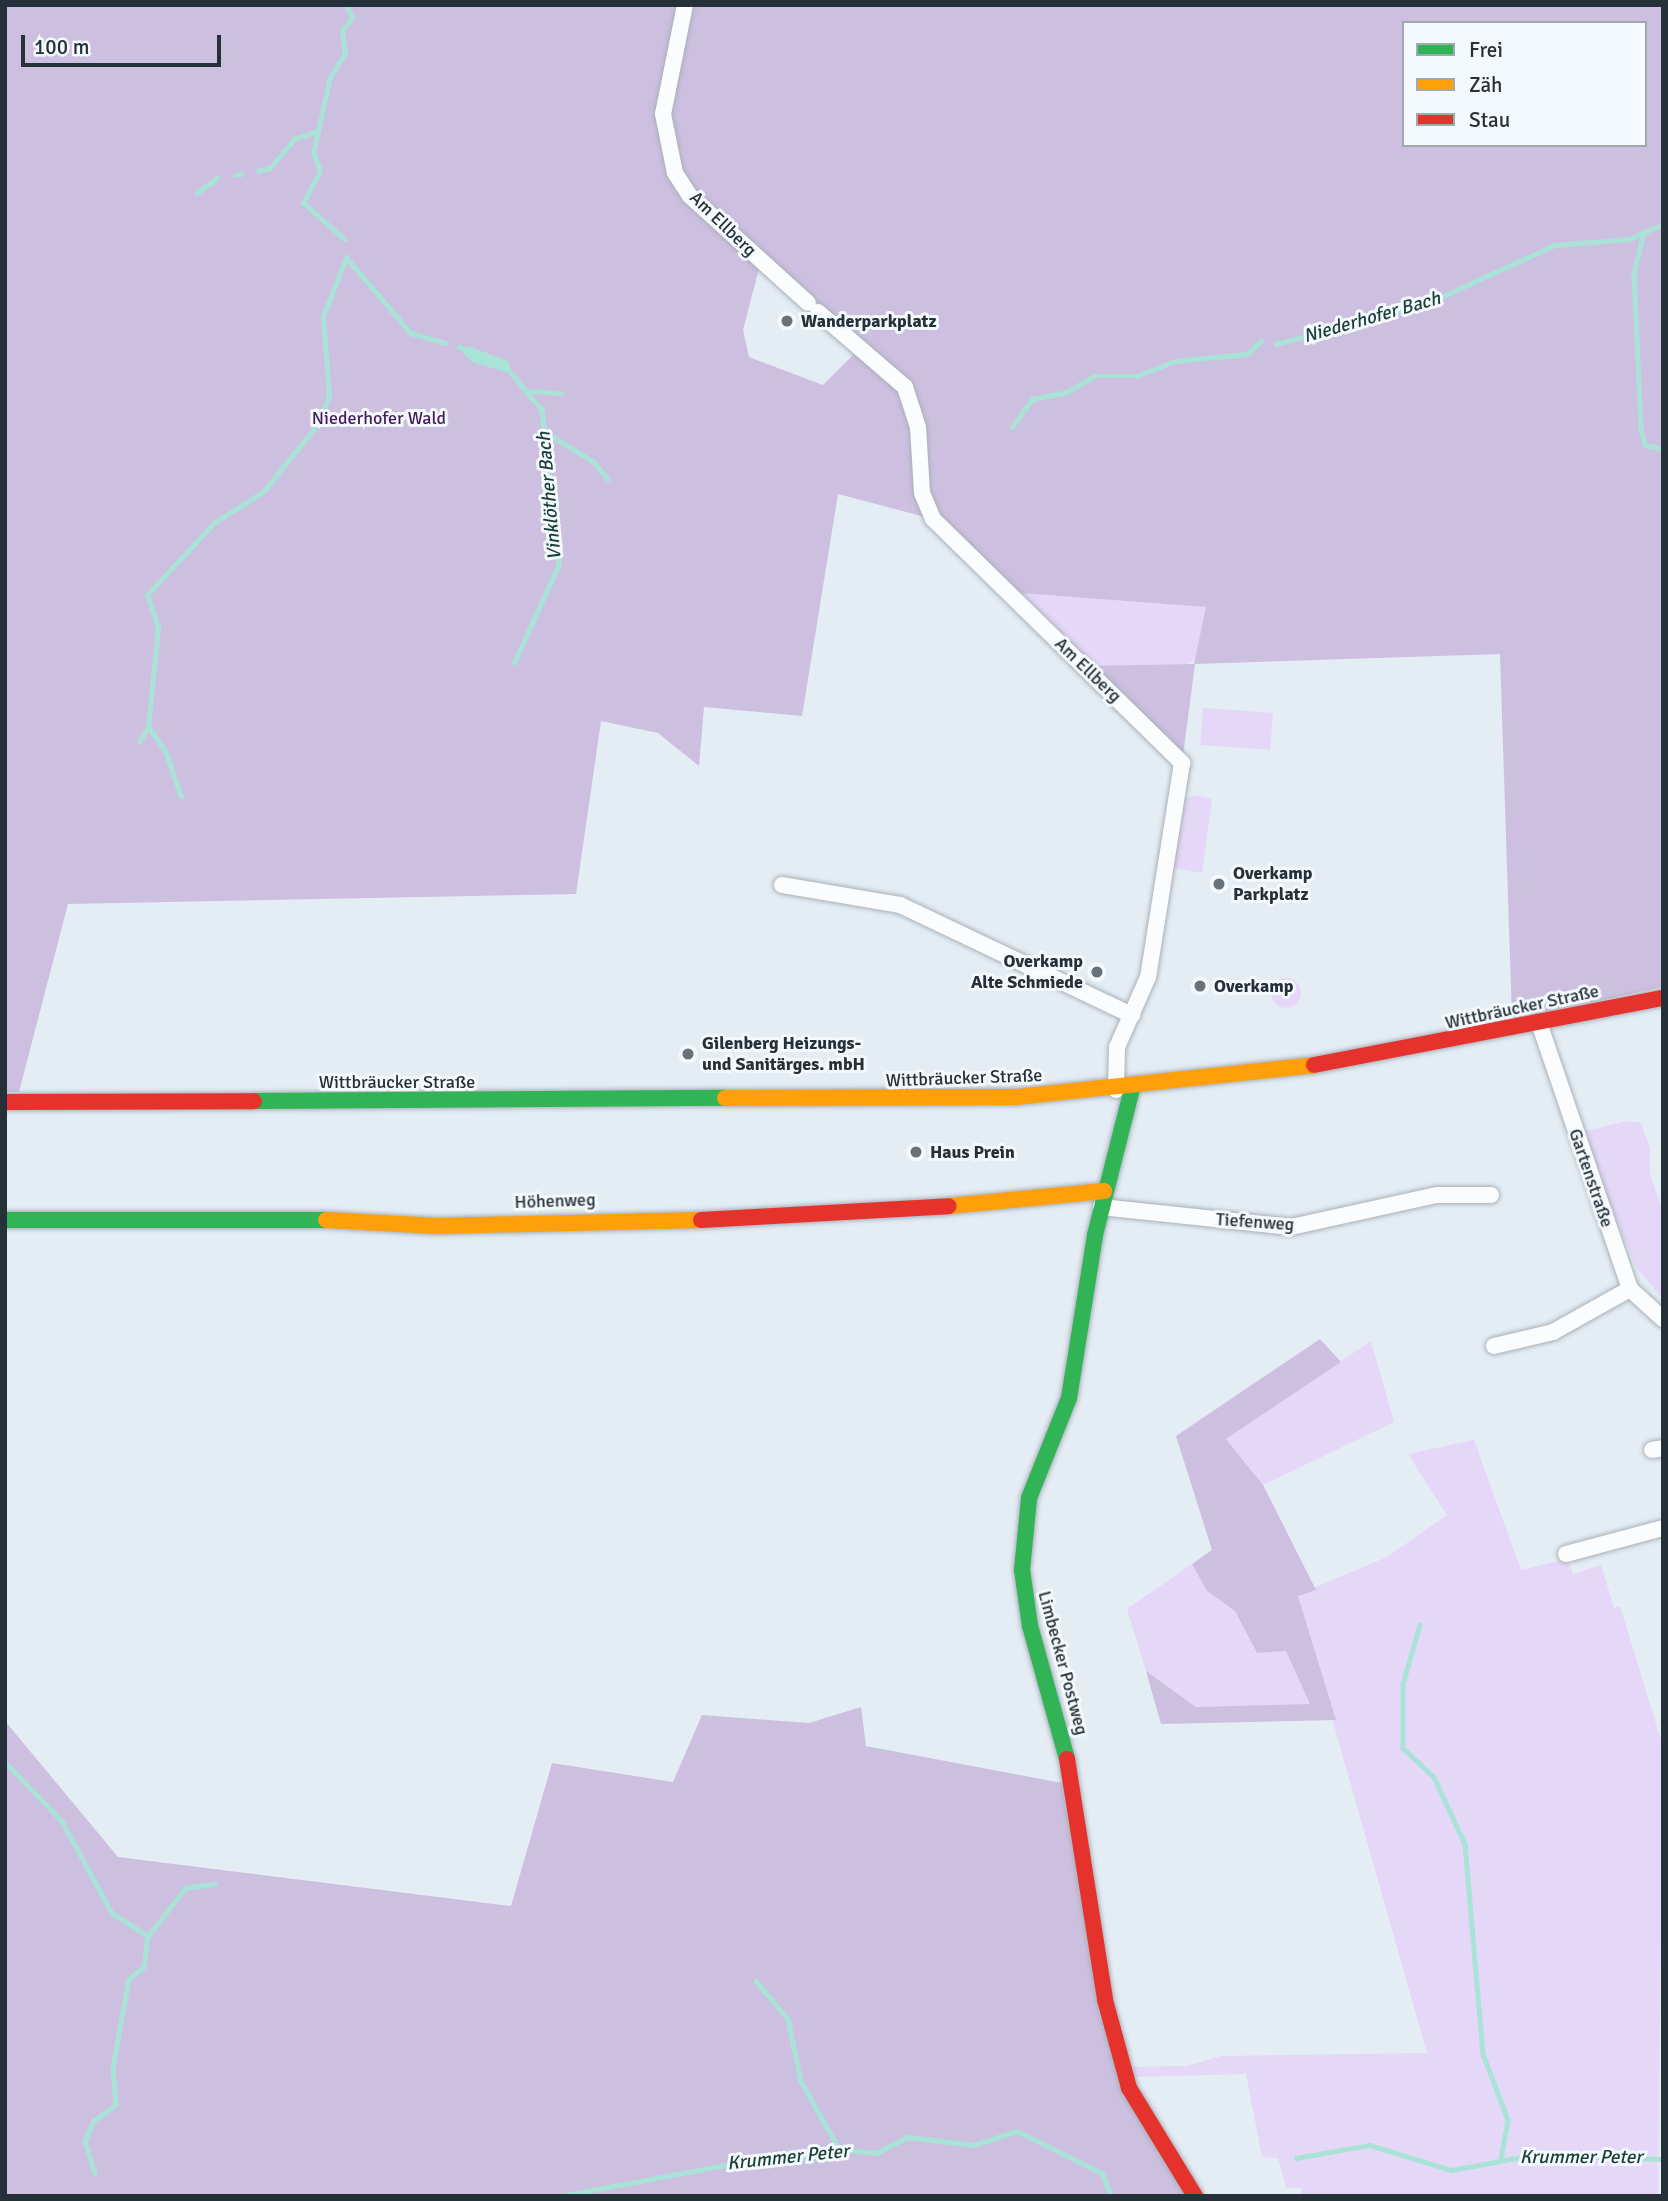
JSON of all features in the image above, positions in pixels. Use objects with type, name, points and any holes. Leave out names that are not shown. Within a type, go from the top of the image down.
[{"type":"street","name":"Am Ellberg","points":[[685,5],[663,114],[674,173],[690,196],[905,387],[918,427],[922,493],[933,519],[1182,763],[1150,965],[1132,1015],[1116,1047],[1124,1090]]},
{"type":"street","points":[[782,885],[900,905],[1132,1015]]},
{"type":"street","name":"Wittbräucker Straße","points":[[5,1102],[889,1100],[1124,1090],[1289,1070],[1663,998]]},
{"type":"street","name":"Gartenstraße","points":[[1539,1023],[1630,1289],[1663,1319]]},
{"type":"street","name":"Limbecker Postweg","points":[[1124,1090],[1130,1116],[1103,1199],[1069,1398],[1025,1520],[1024,1597],[1065,1743],[1105,2000],[1129,2088],[1195,2196]]},
{"type":"street","name":"Tiefenweg","points":[[1103,1199],[1291,1227],[1437,1195],[1491,1195]]},
{"type":"street","name":"Höhenweg","points":[[5,1220],[256,1217],[437,1226],[833,1217],[1103,1199]]},
{"type":"street","points":[[1494,1346],[1553,1332],[1630,1289]]},
{"type":"street","points":[[1566,1553],[1663,1528]]},
{"type":"shaded area","points":[[468,346],[508,361],[512,374],[472,362],[462,352]]},
{"type":"shaded area","points":[[1007,592],[1206,607],[1199,657],[1185,665],[1084,666]]},
{"type":"shaded area","points":[[1203,708],[1273,713],[1270,750],[1200,745]]},
{"type":"shaded area","points":[[1195,795],[1212,799],[1202,873],[1174,868],[1170,896],[1180,802]]},
{"type":"shaded area","points":[[1286,978],[1297,982],[1301,993],[1297,1004],[1286,1008],[1275,1004],[1271,993],[1275,982]]},
{"type":"shaded area","points":[[1628,1121],[1641,1123],[1650,1148],[1650,1174],[1663,1213],[1663,1299],[1636,1267],[1586,1146],[1585,1131]]},
{"type":"shaded area","points":[[1371,1341],[1394,1422],[1263,1485],[1226,1439]]},
{"type":"shaded area","points":[[1474,1440],[1521,1570],[1567,1559],[1573,1574],[1601,1565],[1614,1608],[1620,1606],[1663,1747],[1658,2196],[1302,2196],[1301,2188],[1286,2188],[1278,2158],[1262,2157],[1246,2074],[1133,2077],[1130,2067],[1187,2066],[1221,2056],[1427,2053],[1297,1595],[1387,1557],[1447,1515],[1408,1454]]},
{"type":"shaded area","points":[[1192,1564],[1207,1591],[1235,1611],[1257,1653],[1286,1650],[1311,1705],[1196,1707],[1146,1671],[1127,1609]]},
{"type":"green space","name":"Niederhofer Wald","points":[[5,5],[1663,5],[1663,987],[1512,1019],[1500,654],[1195,664],[1182,763],[1084,666],[1194,664],[1206,607],[1007,592],[933,519],[838,494],[802,716],[704,707],[699,766],[658,733],[601,721],[576,894],[68,904],[19,1092],[5,1092]],"holes":[[[761,261],[860,348],[823,385],[749,357],[743,330]]]},
{"type":"green space","points":[[1320,1339],[1341,1362],[1226,1439],[1263,1485],[1316,1590],[1298,1596],[1336,1720],[1161,1724],[1146,1671],[1196,1707],[1310,1704],[1286,1651],[1257,1653],[1235,1611],[1207,1591],[1192,1564],[1212,1550],[1176,1436]]},
{"type":"green space","points":[[861,1707],[866,1746],[1062,1783],[1100,2017],[1191,2196],[5,2196],[5,1721],[118,1857],[511,1906],[552,1763],[673,1782],[702,1715],[809,1723]]},
{"type":"waterway","name":"Vinklöther Bach","points":[[345,240],[303,203],[320,171],[313,153],[330,77],[345,53],[342,31],[352,17],[346,5]]},
{"type":"waterway","points":[[258,171],[270,168],[294,139],[318,131]]},
{"type":"waterway","points":[[235,175],[241,174]]},
{"type":"waterway","points":[[197,193],[217,178]]},
{"type":"waterway","name":"Niederhofer Bach","points":[[1276,344],[1426,304],[1555,245],[1629,239],[1663,224]]},
{"type":"waterway","points":[[1644,233],[1634,273],[1641,429],[1645,445],[1663,449]]},
{"type":"waterway","points":[[181,797],[165,751],[148,727],[158,628],[147,595],[214,523],[264,491],[320,421],[329,395],[323,317],[346,257],[411,333],[446,343]]},
{"type":"waterway","name":"Niederhofer Bach","points":[[1012,427],[1032,399],[1067,392],[1094,376],[1137,376],[1175,361],[1247,354],[1261,341]]},
{"type":"waterway","name":"Vinklöther Bach","points":[[459,347],[465,349]]},
{"type":"waterway","name":"Vinklöther Bach","points":[[512,374],[542,410],[559,565],[515,662]]},
{"type":"waterway","points":[[531,391],[561,393]]},
{"type":"waterway","points":[[544,431],[594,462],[608,479]]},
{"type":"waterway","points":[[139,742],[148,727]]},
{"type":"waterway","points":[[1420,1625],[1403,1684],[1403,1748],[1434,1777],[1465,1844],[1483,2054],[1508,2120],[1501,2158]]},
{"type":"waterway","points":[[5,1762],[62,1821],[112,1913],[148,1936],[144,1967],[129,1979],[113,2068],[116,2105],[94,2121],[85,2141],[95,2174]]},
{"type":"waterway","points":[[148,1936],[185,1888],[215,1884]]},
{"type":"waterway","points":[[756,1981],[788,2019],[801,2081],[839,2149]]},
{"type":"waterway","name":"Krummer Peter","points":[[561,2196],[768,2157],[787,2162],[839,2149],[876,2153],[908,2137],[974,2145],[1017,2131],[1102,2173],[1112,2196]]},
{"type":"waterway","name":"Krummer Peter","points":[[1296,2158],[1370,2145],[1452,2170],[1532,2155],[1663,2159]]},
{"type":"traffic: fast","points":[[1067,1759],[1030,1626],[1022,1570],[1029,1498],[1069,1398],[1095,1235],[1132,1089]]},
{"type":"traffic: fast","points":[[254,1101],[725,1098]]},
{"type":"traffic: fast","points":[[5,1220],[326,1220]]},
{"type":"traffic: slow","points":[[725,1098],[1016,1097],[1314,1065]]},
{"type":"traffic: slow","points":[[949,1206],[1104,1191]]},
{"type":"traffic: slow","points":[[326,1220],[437,1226],[701,1220]]},
{"type":"traffic: jam","points":[[1314,1065],[1663,998]]},
{"type":"traffic: jam","points":[[5,1102],[254,1101]]},
{"type":"traffic: jam","points":[[701,1220],[949,1206]]},
{"type":"traffic: jam","points":[[1067,1759],[1105,2000],[1129,2088],[1195,2196]]},
{"type":"place","name":"Wanderparkplatz","points":[[787,321]]},
{"type":"place","name":"Overkamp Parkplatz","points":[[1219,884]]},
{"type":"place","name":"Overkamp Alte Schmiede","points":[[1097,972]]},
{"type":"place","name":"Overkamp","points":[[1200,986]]},
{"type":"place","name":"Gilenberg Heizungs- und Sanitärges. mbH","points":[[688,1054]]},
{"type":"place","name":"Haus Prein","points":[[916,1152]]}]
